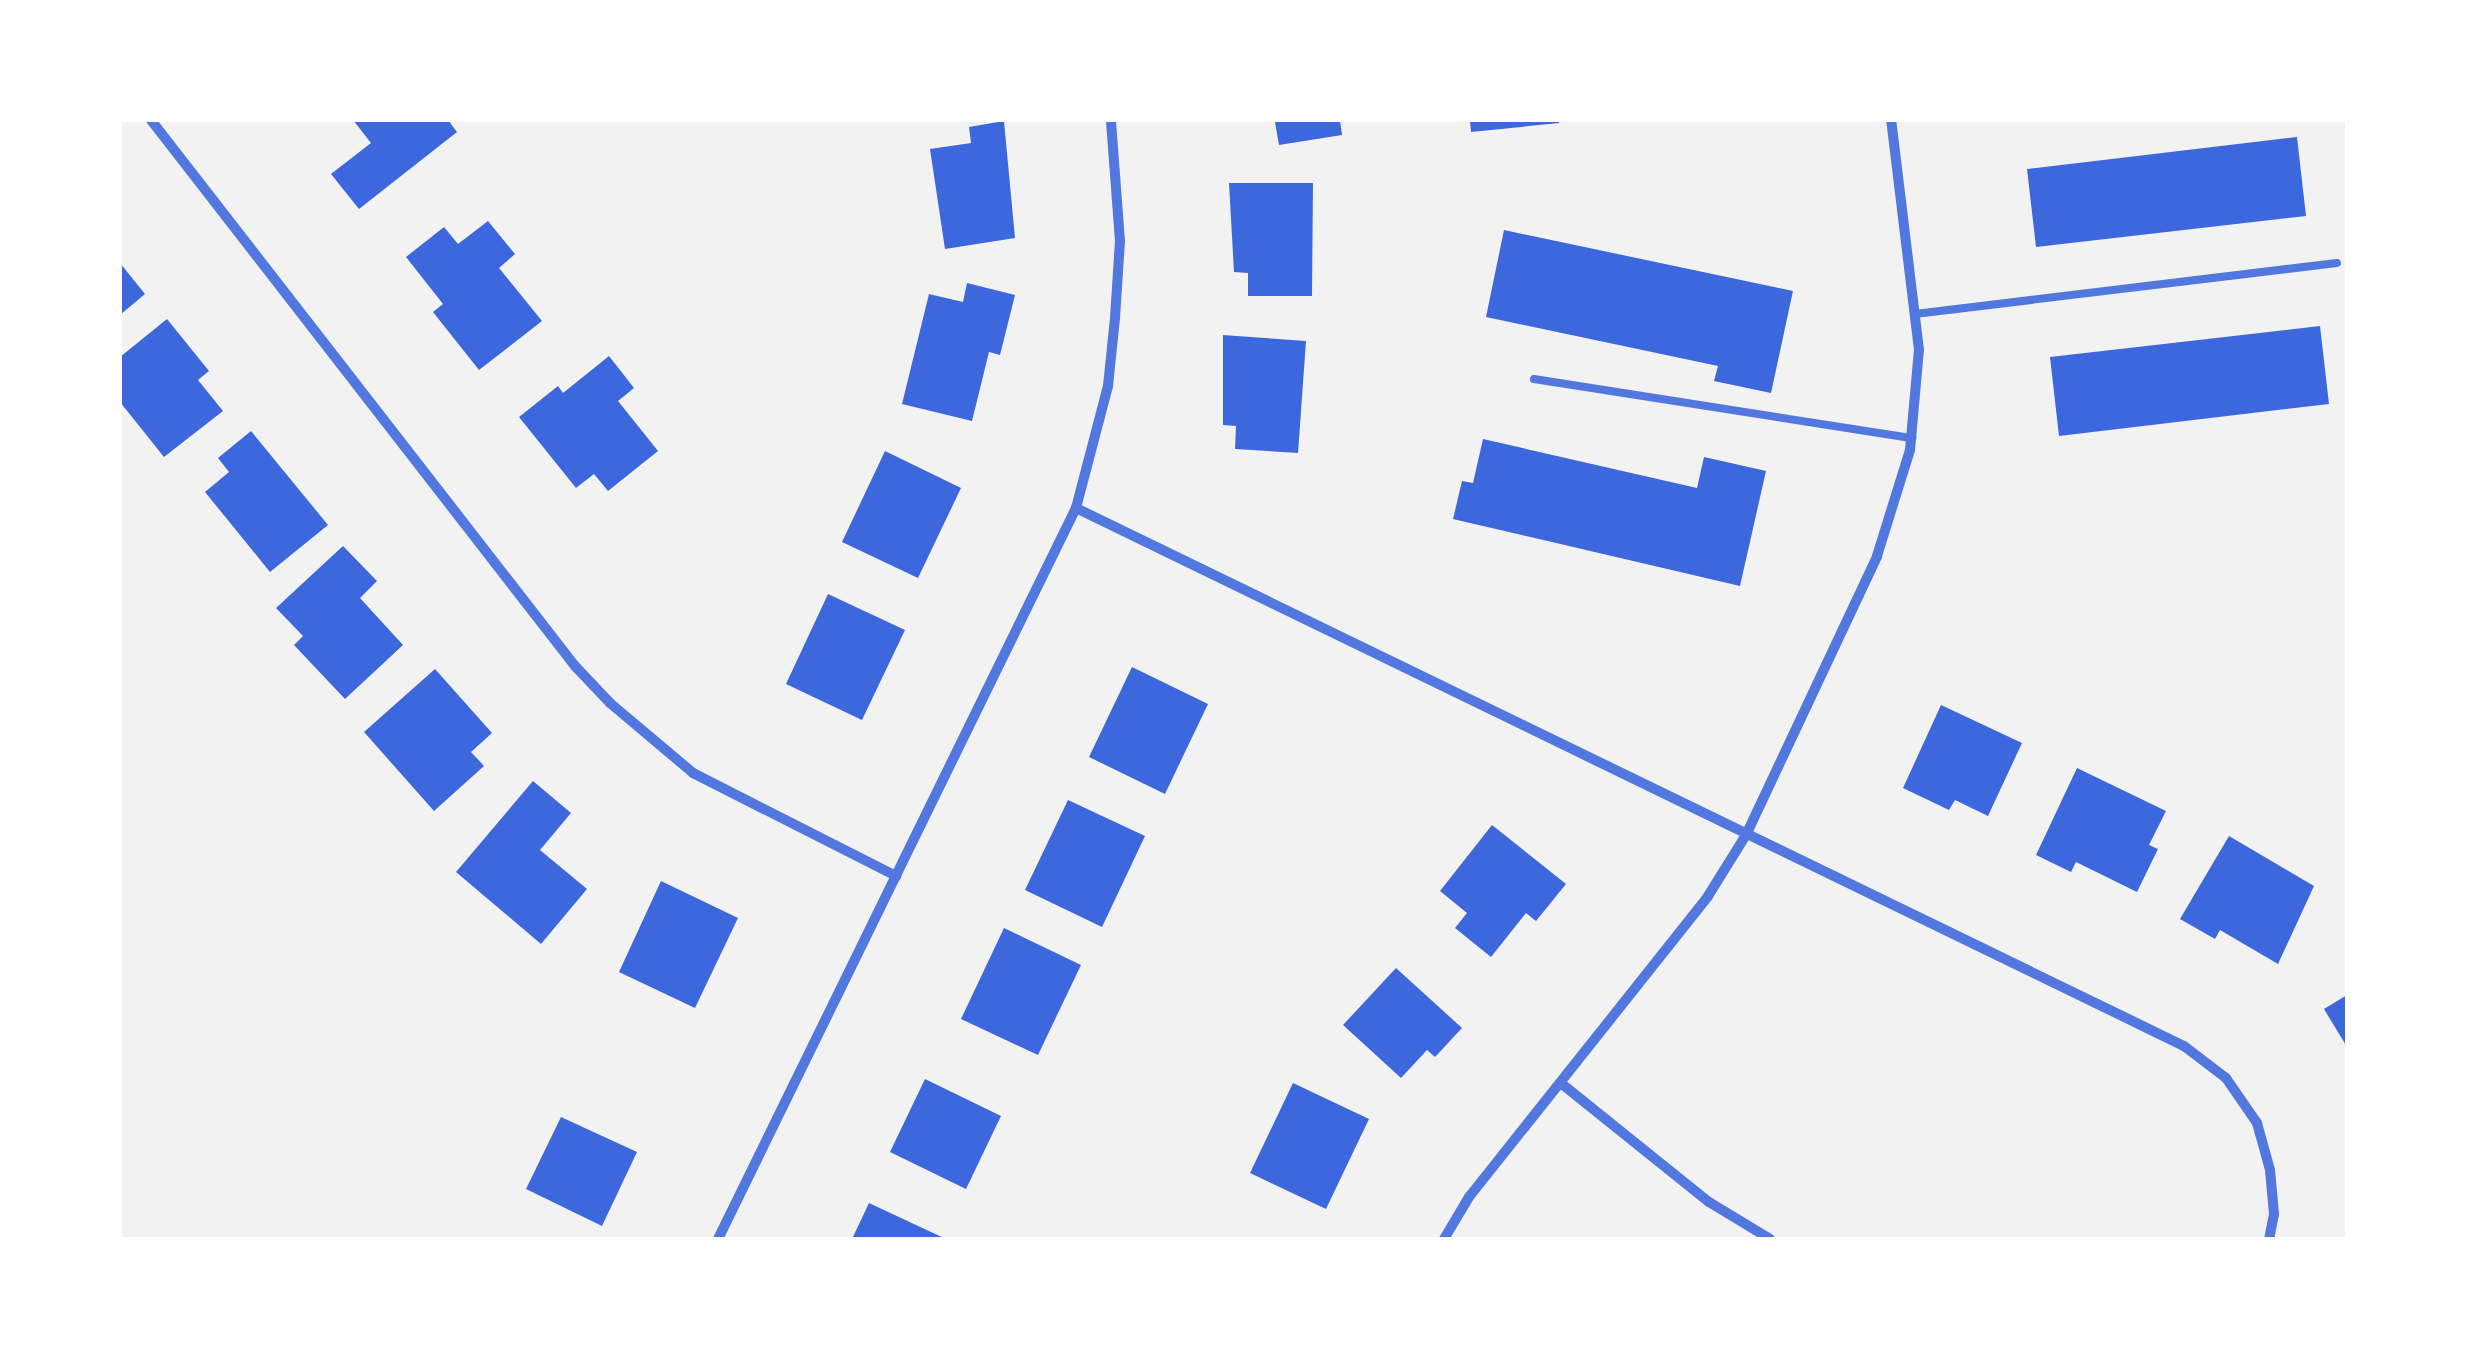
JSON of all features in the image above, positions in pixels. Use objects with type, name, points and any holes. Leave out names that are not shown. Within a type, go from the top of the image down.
[{"type":"street","points":[[151,120],[574,666],[610,703],[693,773],[896,876]]},
{"type":"street","points":[[718,1239],[1076,508],[1108,386],[1115,318],[1120,241],[1111,120]]},
{"type":"street","points":[[1444,1239],[1469,1197],[1708,896],[1746,835],[1877,556],[1912,438],[1915,314],[1891,120]]},
{"type":"street","points":[[1076,508],[2184,1046],[2226,1078],[2257,1123],[2270,1170],[2274,1214],[2268,1239]]},
{"type":"street","points":[[1562,1084],[1709,1202],[1770,1239]]},
{"type":"lane","points":[[1915,314],[2336,263]]},
{"type":"lane","points":[[1534,380],[1912,438]]},
{"type":"building","points":[[353,120],[448,120],[457,132],[359,209],[331,174],[371,143]]},
{"type":"building","points":[[1261,120],[1340,120],[1342,135],[1279,145],[1275,122]]},
{"type":"building","points":[[1470,120],[1559,120],[1559,123],[1471,132]]},
{"type":"building","points":[[1004,121],[1015,238],[945,249],[930,149],[971,143],[969,127]]},
{"type":"building","points":[[2297,137],[2306,216],[2036,247],[2027,169]]},
{"type":"building","points":[[1229,183],[1313,183],[1312,296],[1248,296],[1248,273],[1234,272]]},
{"type":"building","points":[[488,221],[515,254],[499,268],[542,321],[479,370],[433,312],[443,304],[406,257],[444,227],[458,244]]},
{"type":"building","points":[[1504,230],[1793,291],[1771,393],[1714,381],[1718,366],[1486,317]]},
{"type":"building","points":[[120,263],[145,294],[120,315]]},
{"type":"building","points":[[967,283],[1015,295],[1000,355],[989,352],[972,421],[902,404],[929,294],[963,302]]},
{"type":"building","points":[[167,319],[209,371],[198,380],[223,411],[164,457],[120,402],[120,357]]},
{"type":"building","points":[[2320,326],[2329,404],[2059,436],[2050,357]]},
{"type":"building","points":[[1223,335],[1306,341],[1298,453],[1235,449],[1236,426],[1223,425]]},
{"type":"building","points":[[609,356],[634,388],[618,401],[658,451],[608,491],[594,474],[576,488],[519,417],[558,386],[563,393]]},
{"type":"building","points":[[251,431],[328,525],[270,572],[205,492],[229,472],[218,458]]},
{"type":"building","points":[[1483,439],[1697,488],[1704,457],[1766,471],[1740,586],[1453,519],[1462,481],[1473,483]]},
{"type":"building","points":[[885,451],[961,488],[918,578],[842,542]]},
{"type":"building","points":[[343,546],[377,581],[360,598],[403,645],[345,699],[294,645],[303,636],[276,608]]},
{"type":"building","points":[[828,594],[905,630],[862,720],[786,684]]},
{"type":"building","points":[[1132,667],[1208,704],[1165,794],[1089,757]]},
{"type":"building","points":[[435,669],[492,733],[471,752],[484,766],[434,811],[364,732]]},
{"type":"building","points":[[1941,705],[2022,743],[1988,816],[1955,800],[1949,810],[1903,788]]},
{"type":"building","points":[[2077,768],[2166,811],[2149,845],[2158,849],[2137,892],[2076,862],[2071,872],[2036,855]]},
{"type":"building","points":[[533,781],[571,813],[540,850],[587,889],[541,944],[456,872]]},
{"type":"building","points":[[1068,800],[1145,836],[1102,927],[1025,890]]},
{"type":"building","points":[[1492,825],[1566,884],[1536,921],[1526,913],[1491,957],[1455,928],[1467,913],[1440,891]]},
{"type":"building","points":[[2229,836],[2314,886],[2278,964],[2220,930],[2215,939],[2180,919]]},
{"type":"building","points":[[661,881],[738,918],[695,1008],[619,972]]},
{"type":"building","points":[[1004,928],[1081,965],[1038,1055],[961,1019]]},
{"type":"building","points":[[1396,968],[1462,1028],[1435,1057],[1427,1050],[1401,1078],[1343,1025]]},
{"type":"building","points":[[2347,995],[2347,1047],[2324,1009]]},
{"type":"building","points":[[925,1079],[1001,1116],[966,1189],[890,1152]]},
{"type":"building","points":[[1293,1083],[1369,1119],[1326,1209],[1250,1173]]},
{"type":"building","points":[[561,1117],[637,1152],[602,1226],[526,1189]]},
{"type":"building","points":[[869,1203],[946,1239],[852,1239]]}]
